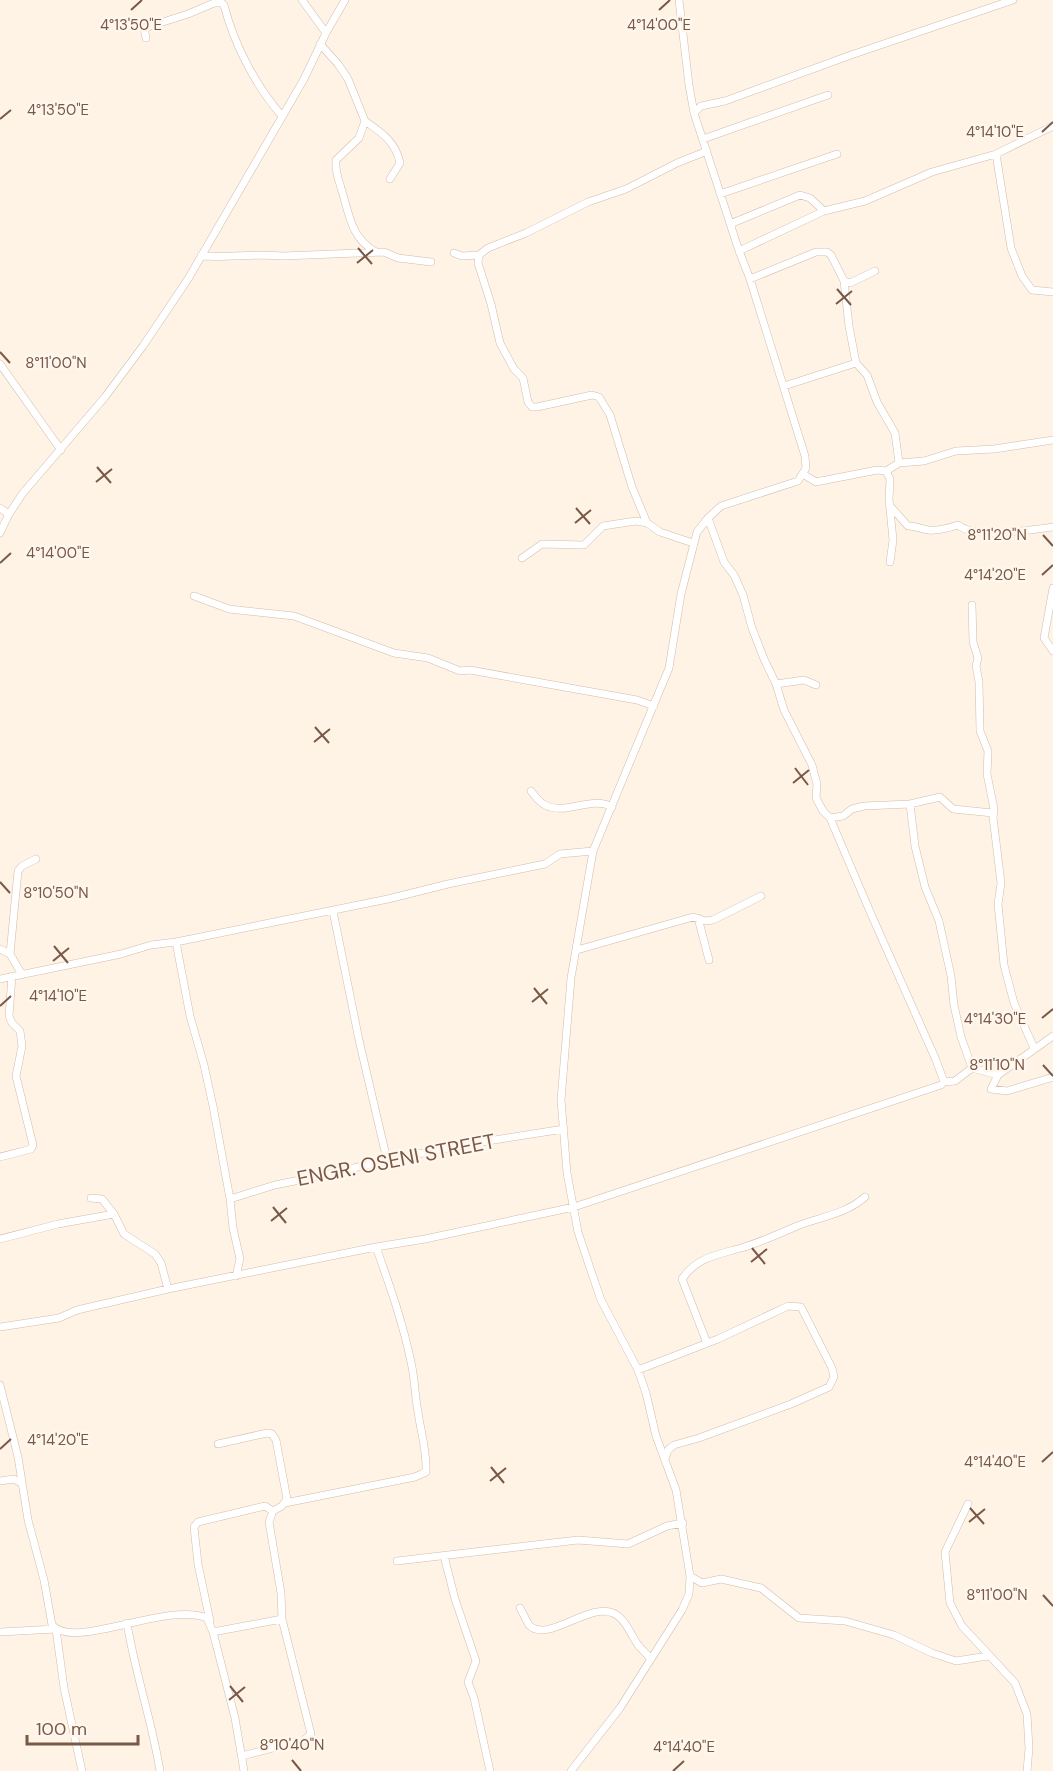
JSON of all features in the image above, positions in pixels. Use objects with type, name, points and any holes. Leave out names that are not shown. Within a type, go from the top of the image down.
[{"type":"street","points":[[302,0],[326,33]]},
{"type":"street","points":[[0,533],[9,514],[37,475],[105,397],[143,346],[201,256],[304,79],[320,44],[345,0]]},
{"type":"street","points":[[571,1771],[620,1708],[682,1610],[689,1594],[690,1576],[676,1490],[638,1370],[602,1300],[578,1232],[567,1173],[561,1100],[563,1066],[571,978],[593,851],[669,668],[681,594],[693,543],[698,532],[721,506],[798,481],[806,468],[805,456],[750,279],[694,113],[679,0]]},
{"type":"street","points":[[694,113],[701,106],[725,101],[851,55],[1014,0]]},
{"type":"street","points":[[146,38],[144,28],[214,3],[222,3],[240,52],[270,102],[282,116]]},
{"type":"street","points":[[320,44],[348,79],[365,121],[383,133],[399,154],[400,163],[390,178]]},
{"type":"street","points":[[703,139],[828,94]]},
{"type":"street","points":[[692,100],[701,106]]},
{"type":"street","points":[[365,121],[359,138],[336,160],[335,172],[342,188],[352,226],[363,243],[376,252]]},
{"type":"street","points":[[739,251],[824,211],[865,201],[932,172],[996,154],[1053,126]]},
{"type":"street","points":[[454,253],[462,256],[479,255],[489,248],[526,233],[588,202],[626,189],[677,163],[707,151]]},
{"type":"street","points":[[720,194],[837,154]]},
{"type":"street","points":[[996,154],[1014,260],[1032,290],[1053,292]]},
{"type":"street","points":[[730,224],[800,195],[810,198],[824,211]]},
{"type":"street","points":[[201,256],[384,252],[398,258],[431,262]]},
{"type":"street","points":[[750,279],[816,252],[827,252],[831,255],[844,281],[856,363],[867,375],[877,402],[895,433],[899,463]]},
{"type":"street","points":[[479,255],[478,263],[500,343],[514,369],[523,378],[528,402],[537,407],[592,395],[599,397],[610,415],[632,487],[647,522],[660,532],[693,543]]},
{"type":"street","points":[[844,281],[850,283],[875,271]]},
{"type":"street","points":[[784,387],[856,363]]},
{"type":"street","points":[[0,364],[61,450]]},
{"type":"street","points":[[803,474],[816,482],[877,470],[886,471],[899,463],[924,461],[956,451],[1003,448],[1053,440]]},
{"type":"street","points":[[886,471],[890,479],[893,540],[890,562]]},
{"type":"street","points":[[890,506],[908,526],[918,526],[927,530],[947,529],[958,525],[969,531],[1053,527]]},
{"type":"street","points":[[0,508],[9,514]]},
{"type":"street","points":[[708,518],[724,562],[734,575],[743,595],[756,639],[776,684],[783,710],[812,765],[817,784],[816,798],[830,818],[944,1082]]},
{"type":"street","points":[[522,558],[542,544],[584,545],[603,526],[636,521],[647,522]]},
{"type":"street","points":[[1053,588],[1044,638],[1053,651]]},
{"type":"street","points":[[194,596],[230,609],[294,616],[394,653],[428,658],[460,671],[470,670],[637,700],[654,706]]},
{"type":"street","points":[[972,604],[973,642],[978,658],[976,666],[979,682],[980,731],[988,751],[987,774],[1001,883],[998,904],[1004,965],[1014,1003],[1034,1048]]},
{"type":"street","points":[[776,684],[804,680],[816,684]]},
{"type":"street","points":[[531,791],[547,807],[576,807],[599,802],[612,807]]},
{"type":"street","points":[[830,818],[843,816],[852,809],[864,806],[910,804],[940,797],[953,809],[993,813]]},
{"type":"street","points":[[910,804],[915,846],[925,887],[939,921],[961,1037],[972,1068]]},
{"type":"street","points":[[0,979],[121,954],[151,945],[333,911],[545,864],[561,854],[593,851]]},
{"type":"street","points":[[21,974],[10,954],[18,871],[22,866],[36,860]]},
{"type":"street","points":[[577,950],[693,917],[706,921],[713,920],[761,896]]},
{"type":"street","points":[[333,911],[359,1040],[387,1160]]},
{"type":"street","points":[[698,918],[709,960]]},
{"type":"street","points":[[176,942],[190,1016],[211,1096],[230,1199],[233,1228],[240,1259],[236,1276]]},
{"type":"street","points":[[0,949],[10,954]]},
{"type":"street","points":[[0,1157],[31,1149],[33,1145],[16,1076],[22,1046],[20,1031],[9,1016],[12,976]]},
{"type":"street","points":[[1053,1036],[998,1075],[991,1089],[1007,1091],[1053,1077]]},
{"type":"street","points":[[972,1068],[998,1075]]},
{"type":"street","points":[[0,1327],[59,1318],[77,1310],[168,1289],[574,1208],[941,1085],[944,1082],[955,1080],[972,1068]]},
{"type":"street","name":"ENGR. OSENI STREET","points":[[230,1199],[275,1185],[387,1160],[564,1129]]},
{"type":"street","points":[[707,1343],[682,1279],[691,1266],[721,1252],[751,1245],[848,1209],[865,1197]]},
{"type":"street","points":[[91,1198],[102,1199],[114,1214],[124,1234],[154,1254],[161,1263],[168,1289]]},
{"type":"street","points":[[0,1239],[58,1224],[114,1214]]},
{"type":"street","points":[[242,1756],[304,1740],[311,1734],[282,1619],[281,1593],[269,1522],[273,1511],[285,1503],[415,1477],[426,1472],[426,1455],[417,1411],[412,1365],[376,1247]]},
{"type":"street","points":[[638,1370],[707,1343],[788,1306],[801,1307],[832,1368],[834,1377],[829,1387],[791,1404],[674,1445],[668,1450],[665,1459]]},
{"type":"street","points":[[0,1385],[1,1399],[18,1457],[28,1520],[44,1580],[50,1619],[56,1629],[64,1688],[82,1771]]},
{"type":"street","points":[[218,1444],[267,1433],[272,1434],[276,1440],[287,1499],[285,1503]]},
{"type":"street","points":[[0,1481],[14,1479],[21,1483]]},
{"type":"street","points":[[968,1503],[945,1552],[950,1603],[962,1626],[1015,1683],[1027,1714],[1029,1748],[1027,1771]]},
{"type":"street","points":[[244,1771],[235,1718],[210,1622],[198,1564],[194,1527],[198,1522],[265,1506],[273,1511]]},
{"type":"street","points":[[397,1561],[578,1540],[628,1544],[667,1526],[683,1523]]},
{"type":"street","points":[[444,1556],[455,1599],[476,1661],[468,1682],[474,1698],[480,1734],[490,1771]]},
{"type":"street","points":[[690,1576],[702,1583],[721,1579],[761,1588],[799,1618],[845,1621],[894,1635],[932,1653],[956,1661],[988,1656]]},
{"type":"street","points":[[520,1608],[530,1626],[541,1630],[604,1610],[615,1613],[651,1659]]},
{"type":"street","points":[[0,1632],[56,1629],[67,1633],[92,1632],[127,1623],[180,1614],[201,1615],[210,1622]]},
{"type":"street","points":[[213,1632],[282,1619]]},
{"type":"street","points":[[127,1623],[135,1668],[141,1683],[160,1771]]}]
